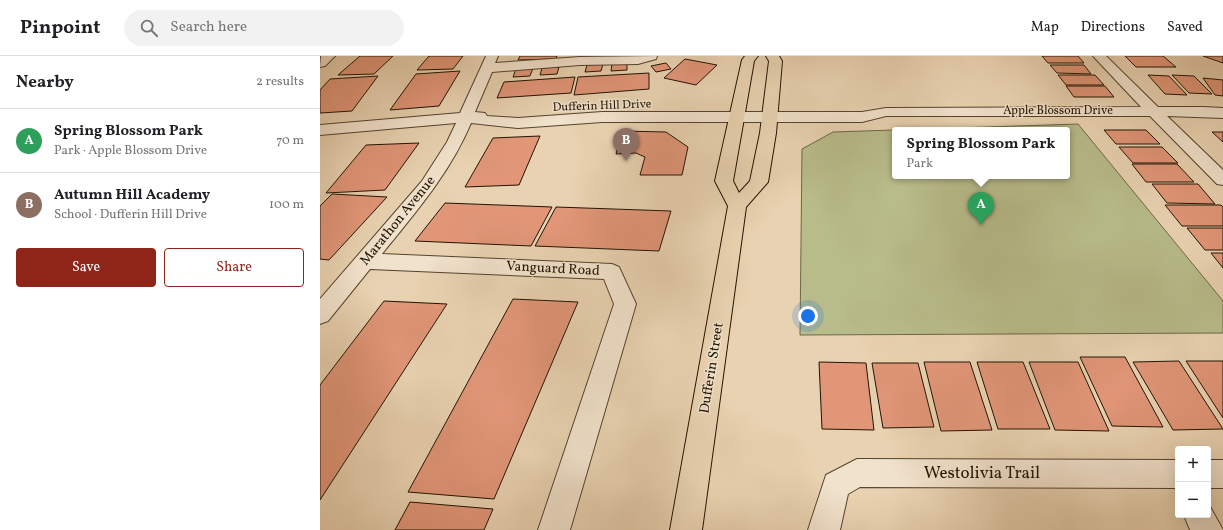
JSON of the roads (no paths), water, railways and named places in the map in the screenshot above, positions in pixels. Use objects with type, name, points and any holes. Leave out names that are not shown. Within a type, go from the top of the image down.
[{"type":"main road","points":[[752,56],[748,60],[724,181],[737,206],[759,182],[771,110],[776,61],[772,56]]},
{"type":"main road","name":"Dufferin Street","points":[[686,530],[737,206]]},
{"type":"street","points":[[320,63],[329,56]]},
{"type":"street","points":[[489,62],[638,60],[651,56]]},
{"type":"street","points":[[1099,56],[1223,180]]},
{"type":"street","name":"Marathon Avenue","points":[[320,316],[429,184],[455,142],[489,62]]},
{"type":"street","name":"Apple Blossom Drive","points":[[738,110],[771,110],[862,116],[893,112],[1203,111],[1223,113]]},
{"type":"street","name":"Dufferin Hill Drive","points":[[320,130],[465,118],[518,123],[738,110]]},
{"type":"street","name":"Vanguard Road","points":[[367,260],[612,272],[625,304],[554,530]]},
{"type":"street","name":"Westolivia Trail","points":[[824,530],[836,485],[856,473],[1175,475]]},
{"type":"street","points":[[1211,474],[1223,474]]},
{"type":"street","points":[[1201,518],[1207,530]]},
{"type":"place","name":"Autumn Hill Academy","points":[[626,161]]},
{"type":"place","name":"Spring Blossom Park","points":[[981,225]]}]
